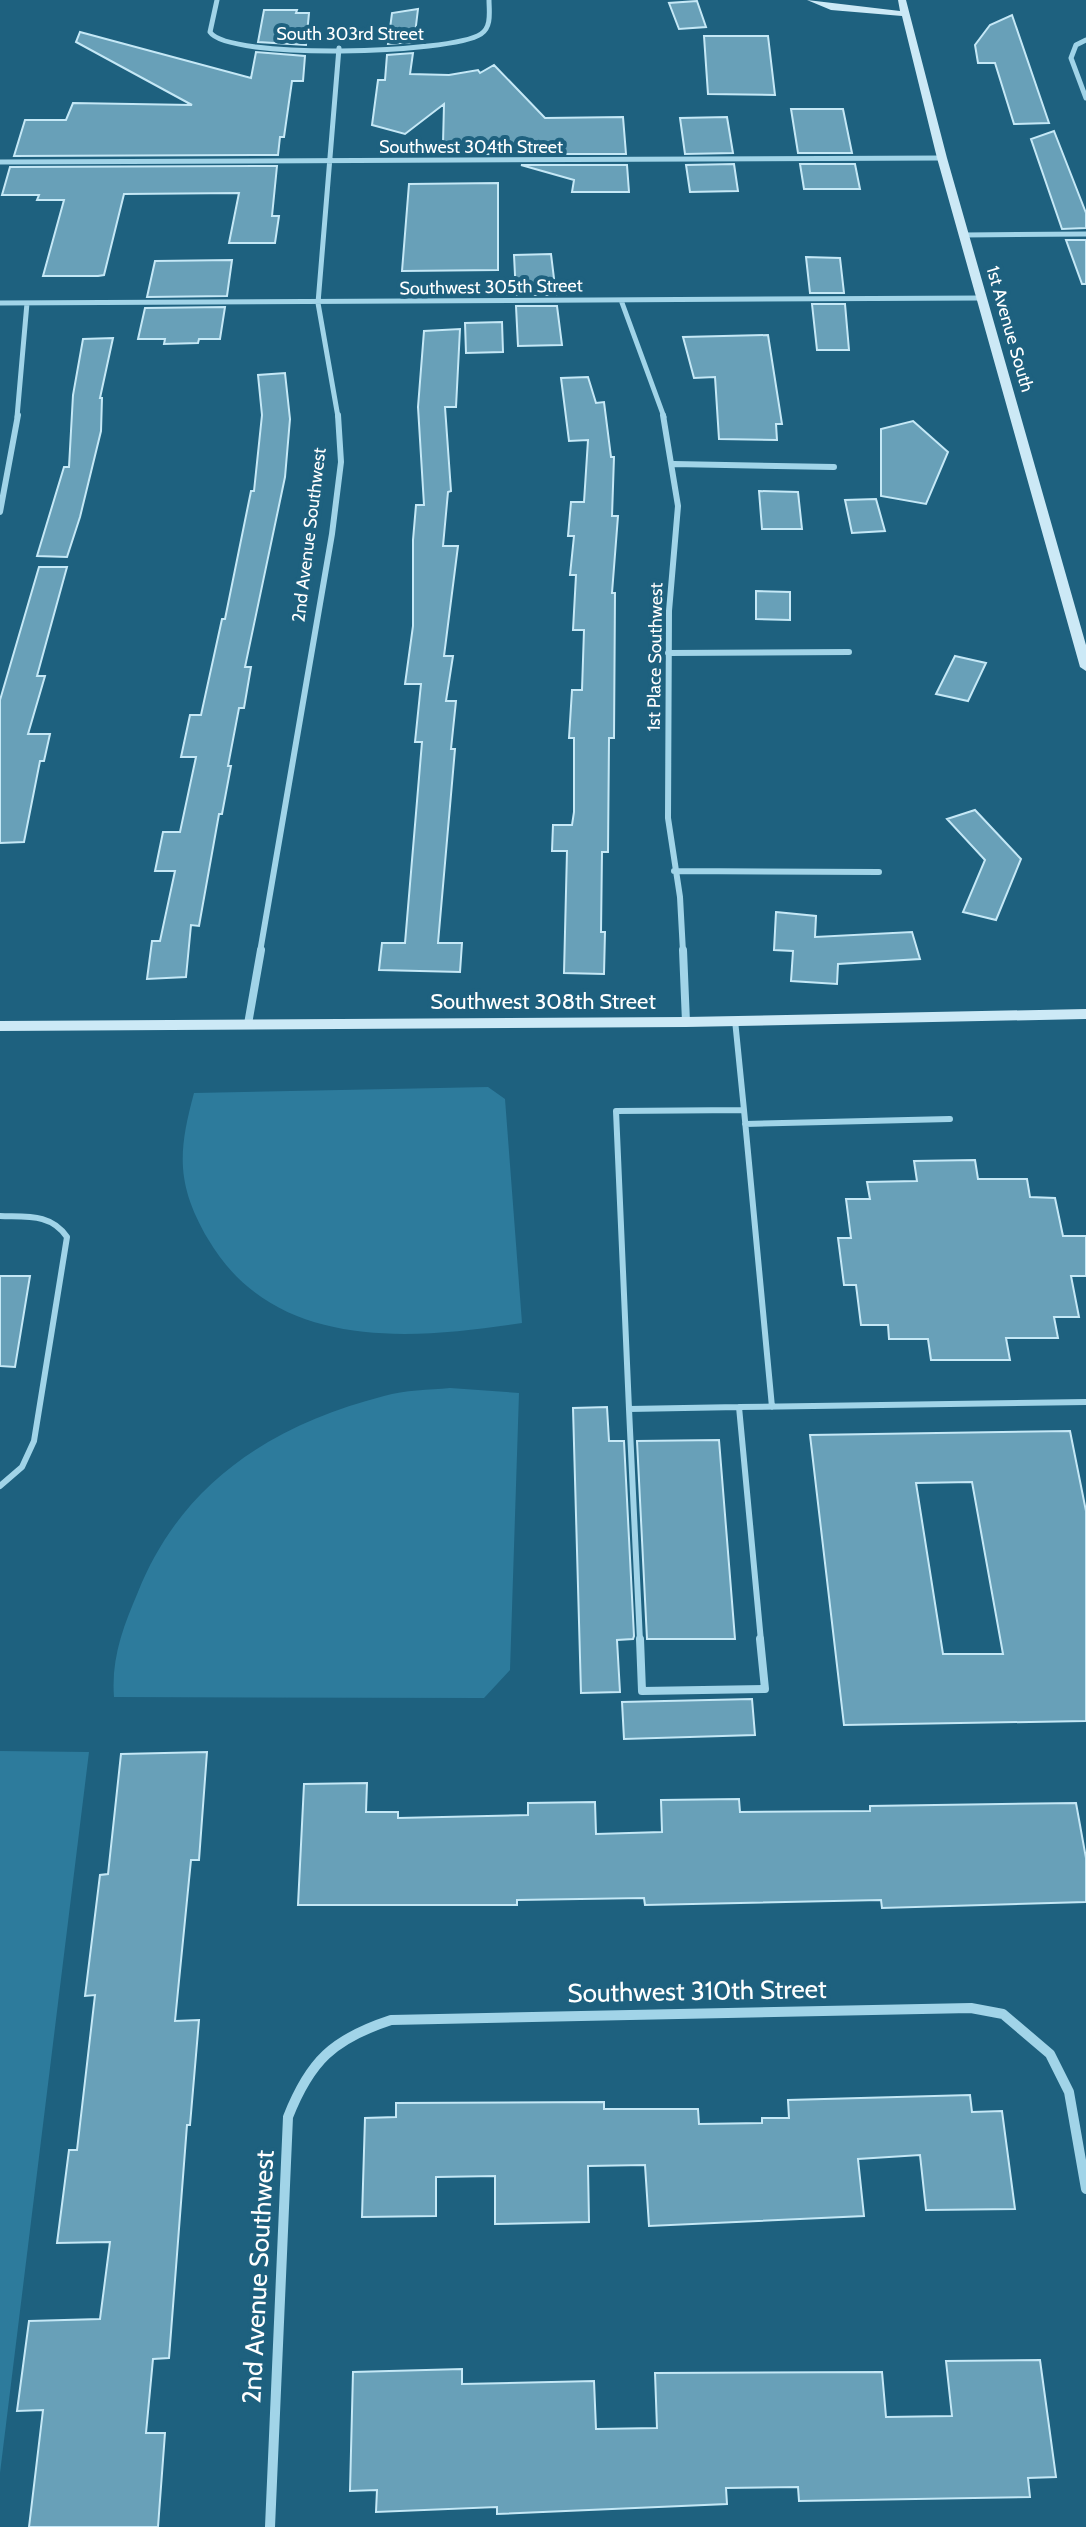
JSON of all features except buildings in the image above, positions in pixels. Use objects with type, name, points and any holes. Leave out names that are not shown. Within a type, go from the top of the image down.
[{"type":"main road","points":[[811,0],[831,7],[906,14]]},
{"type":"main road","name":"1st Avenue South","points":[[902,0],[942,158],[1086,667]]},
{"type":"main road","name":"Southwest 308th Street","points":[[0,1026],[686,1022],[1086,1014]]},
{"type":"street","name":"South 303rd Street","points":[[217,0],[210,32],[221,41],[255,48],[444,47],[470,41],[483,33],[489,25],[489,0]]},
{"type":"street","points":[[1086,40],[1076,45],[1071,58],[1086,98]]},
{"type":"street","name":"2nd Avenue Southwest","points":[[248,1024],[332,534],[341,462],[337,398],[318,303],[339,48]]},
{"type":"street","name":"Southwest 304th Street","points":[[0,162],[942,158]]},
{"type":"street","points":[[964,235],[1086,234]]},
{"type":"street","name":"Southwest 305th Street","points":[[0,303],[983,298]]},
{"type":"street","name":"1st Place Southwest","points":[[621,300],[652,380],[674,464],[678,506],[668,653],[668,818],[680,897],[686,1022]]},
{"type":"street","points":[[0,512],[22,399],[27,303]]},
{"type":"street","points":[[674,464],[834,467]]},
{"type":"street","points":[[668,653],[849,652]]},
{"type":"street","points":[[674,871],[879,872]]},
{"type":"street","name":"Southwest 310th Street","points":[[334,2043],[362,2028],[391,2020],[971,2008],[1003,2014],[1050,2054],[1069,2092],[1086,2189]]},
{"type":"street","name":"2nd Avenue Southwest","points":[[270,2527],[288,2117],[297,2092],[334,2043]]},
{"type":"lane","points":[[735,1020],[772,1407]]},
{"type":"lane","points":[[739,1407],[765,1689],[642,1691],[616,1111],[744,1110]]},
{"type":"lane","points":[[745,1124],[950,1119]]},
{"type":"lane","points":[[0,1216],[39,1216],[52,1220],[62,1227],[67,1237],[34,1441],[29,1458],[21,1469],[0,1486]]},
{"type":"lane","points":[[629,1409],[1086,1402]]},
{"type":"shaded area","points":[[488,1087],[505,1099],[522,1323],[435,1333],[391,1334],[348,1330],[307,1320],[269,1302],[236,1276],[208,1239],[190,1201],[185,1184],[183,1151],[194,1093]]},
{"type":"shaded area","points":[[450,1388],[519,1393],[510,1670],[484,1698],[114,1697],[114,1669],[119,1643],[138,1592],[157,1553],[179,1519],[206,1489],[236,1464],[304,1423],[392,1394]]},
{"type":"shaded area","points":[[0,1751],[89,1752],[0,2473]]}]
